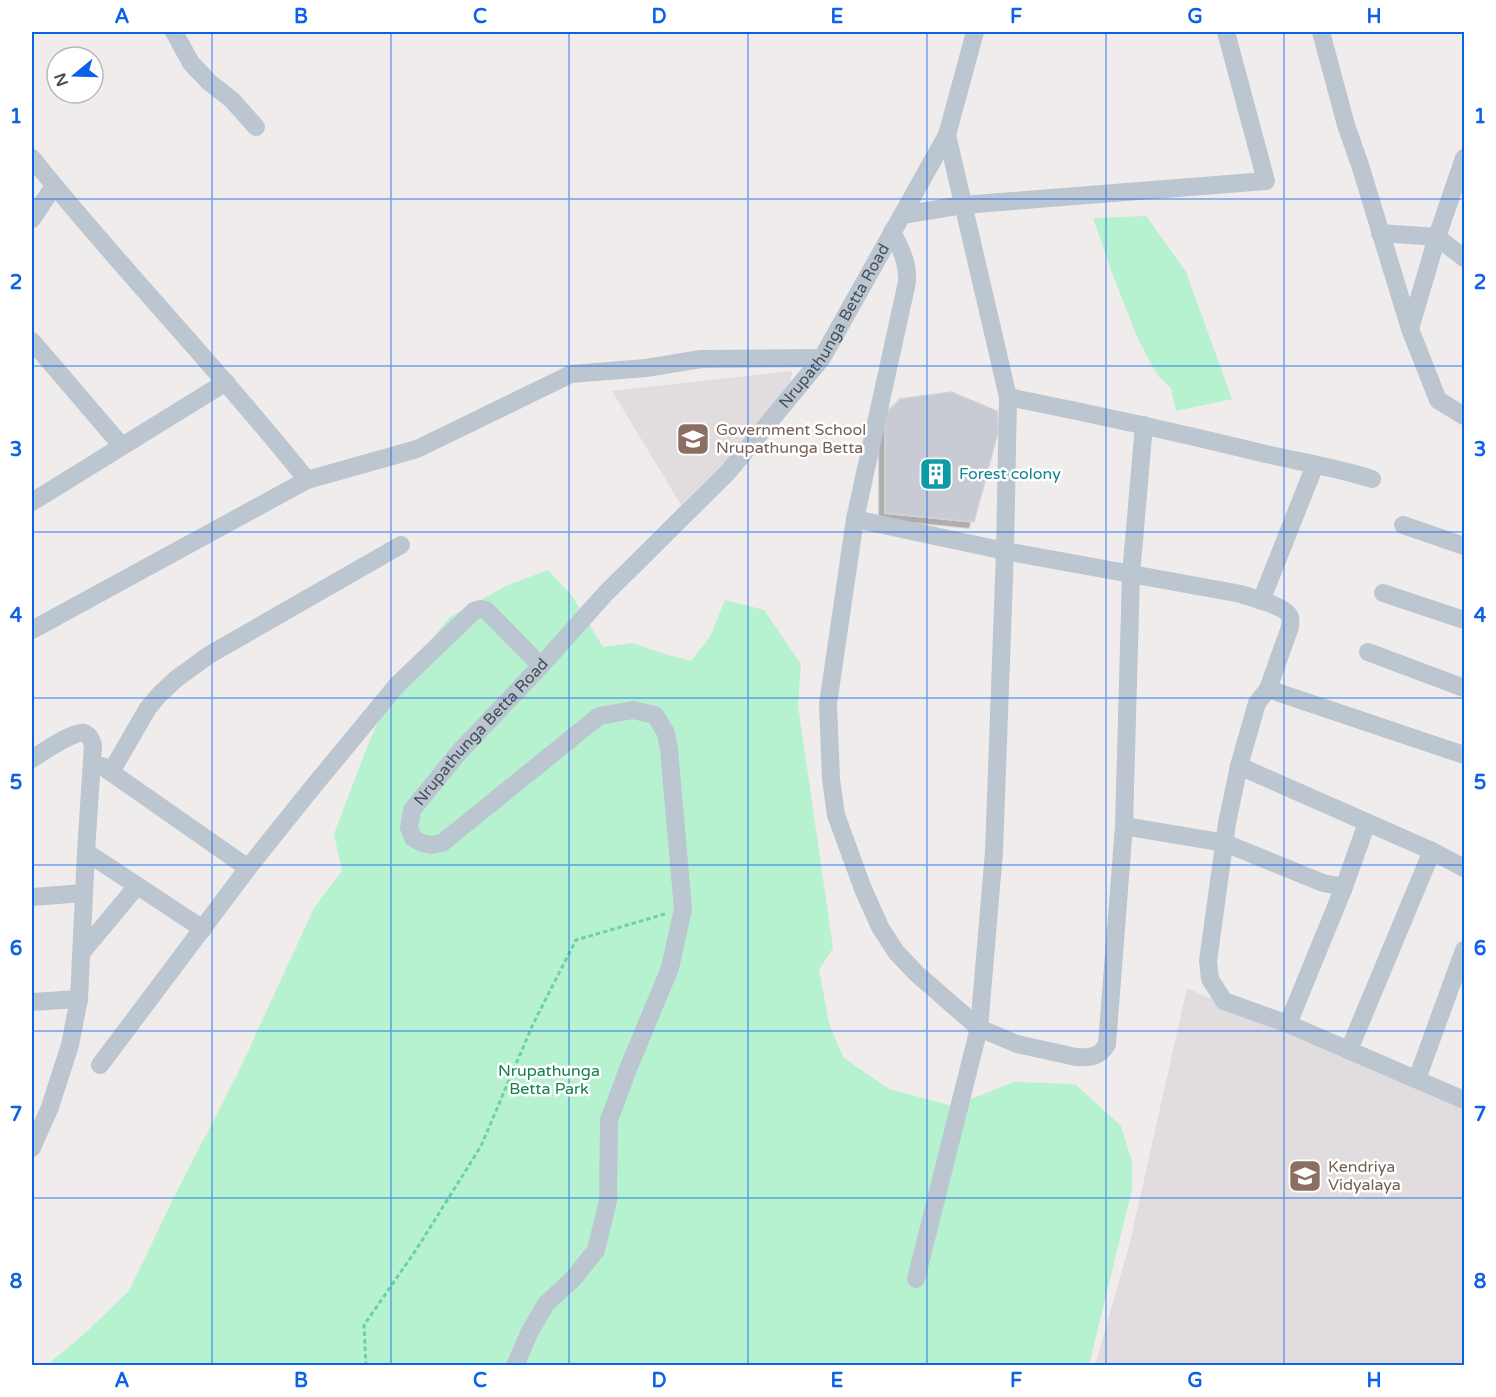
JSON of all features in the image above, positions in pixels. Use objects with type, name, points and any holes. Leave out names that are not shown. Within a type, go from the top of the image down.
[{"type":"street","points":[[174,32],[191,63],[208,82],[232,100],[256,128]]},
{"type":"street","name":"Nrupathunga Betta Road","points":[[515,1365],[530,1331],[546,1304],[574,1278],[596,1250],[608,1201],[609,1120],[670,968],[683,909],[666,732],[655,715],[633,710],[599,716],[442,843],[431,845],[413,838],[409,828],[412,810],[460,751],[541,666],[605,594],[729,472],[822,357],[947,135],[975,32]]},
{"type":"street","points":[[902,214],[963,205],[1266,181],[1226,32]]},
{"type":"street","points":[[1321,32],[1346,125],[1410,329],[1438,400],[1464,416]]},
{"type":"street","points":[[916,1279],[979,1028],[994,852],[1005,552],[1008,396],[947,135]]},
{"type":"street","points":[[32,158],[226,382],[307,480]]},
{"type":"street","points":[[1410,329],[1437,237],[1464,158]]},
{"type":"street","points":[[32,219],[54,186]]},
{"type":"street","points":[[892,232],[905,257],[908,270],[907,282],[855,519],[828,704],[831,779],[836,815],[863,890],[880,927],[896,952],[917,974],[979,1028],[1017,1044],[1086,1058],[1103,1051],[1107,1044],[1124,826],[1131,575],[1144,424]]},
{"type":"street","points":[[1380,233],[1437,237],[1464,258]]},
{"type":"street","points":[[32,341],[121,446]]},
{"type":"street","points":[[32,630],[307,480],[417,449],[571,374],[646,369],[701,359],[822,357]]},
{"type":"street","points":[[32,502],[226,382]]},
{"type":"street","points":[[1008,396],[1144,424],[1355,473],[1372,479]]},
{"type":"street","points":[[1261,601],[1314,465]]},
{"type":"street","points":[[855,519],[1005,552],[1241,594],[1286,612],[1290,616],[1290,627],[1268,689],[1257,703],[1239,766],[1208,961],[1210,978],[1224,1001],[1288,1024],[1464,1100]]},
{"type":"street","points":[[1403,525],[1464,546]]},
{"type":"street","points":[[111,772],[148,708],[176,679],[209,655],[401,545]]},
{"type":"street","points":[[1383,593],[1464,620]]},
{"type":"street","points":[[100,1065],[248,868],[398,685],[474,611],[486,610],[541,666]]},
{"type":"street","points":[[1368,652],[1464,688]]},
{"type":"street","points":[[1268,689],[1464,755]]},
{"type":"street","points":[[32,759],[70,736],[80,733],[90,737],[93,745],[79,999],[70,1045],[41,1108],[32,1148]]},
{"type":"street","points":[[93,760],[248,868]]},
{"type":"street","points":[[1239,766],[1432,851],[1464,868]]},
{"type":"street","points":[[1288,1024],[1344,887],[1367,823]]},
{"type":"street","points":[[1124,826],[1225,843],[1323,883],[1344,887]]},
{"type":"street","points":[[1349,1050],[1432,851]]},
{"type":"street","points":[[86,852],[203,929]]},
{"type":"street","points":[[82,952],[137,886]]},
{"type":"street","points":[[32,897],[84,893]]},
{"type":"street","points":[[1417,1079],[1463,960]]},
{"type":"street","points":[[32,1002],[79,999]]},
{"type":"path","points":[[366,1365],[364,1325],[416,1250],[481,1146],[533,1024],[576,940],[683,909]]},
{"type":"shaded area","name":"Government School Nrupathunga Betta","points":[[792,371],[789,391],[729,458],[681,505],[612,391]]},
{"type":"shaded area","name":"Kendriya Vidyalaya","points":[[1187,988],[1464,1110],[1464,1365],[1095,1366],[1130,1242]]},
{"type":"green space","points":[[1146,216],[1186,272],[1232,399],[1176,411],[1171,388],[1158,376],[1138,339],[1093,218]]},
{"type":"green space","name":"Nrupathunga Betta Park","points":[[548,570],[572,596],[603,647],[632,643],[691,661],[710,637],[725,600],[764,610],[801,664],[798,705],[833,948],[819,970],[830,1027],[844,1058],[889,1089],[953,1106],[1014,1082],[1075,1084],[1121,1126],[1132,1162],[1132,1190],[1089,1365],[46,1366],[129,1291],[238,1073],[314,908],[342,871],[334,834],[367,747],[395,683],[450,617],[506,586]]},
{"type":"building","name":"Forest colony","points":[[951,392],[997,411],[998,432],[974,522],[885,513],[885,415],[900,399]]},
{"type":"place","name":"Government School Nrupathunga Betta","points":[[693,439]]},
{"type":"place","name":"Forest colony","points":[[936,474]]},
{"type":"place","name":"Kendriya Vidyalaya","points":[[1305,1176]]}]
